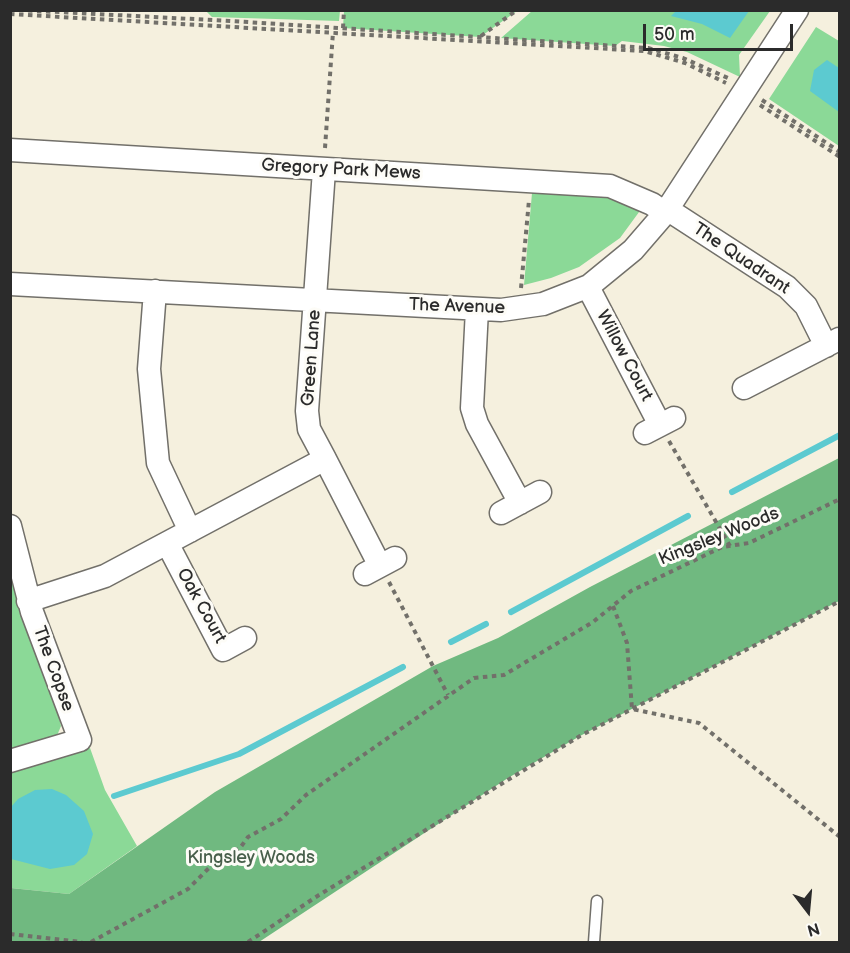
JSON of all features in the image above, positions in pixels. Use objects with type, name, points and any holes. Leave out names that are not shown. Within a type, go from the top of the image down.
[{"type":"street","name":"The Avenue","points":[[10,284],[477,309],[519,309],[543,304],[588,287],[633,250],[666,211],[797,10]]},
{"type":"street","name":"Gregory Park Mews","points":[[10,150],[610,186],[666,211]]},
{"type":"street","name":"Green Lane","points":[[324,170],[307,411],[309,429],[380,566]]},
{"type":"street","name":"The Quadrant","points":[[666,211],[787,287],[806,306],[833,343],[744,388]]},
{"type":"street","name":"Willow Court","points":[[588,287],[660,425]]},
{"type":"street","points":[[155,291],[149,369],[158,463],[190,531]]},
{"type":"street","points":[[477,309],[472,408],[477,424],[510,508],[540,492]]},
{"type":"street","points":[[28,601],[105,576],[325,459]]},
{"type":"street","name":"The Copse","points":[[10,526],[28,601],[47,658],[80,740],[10,760]]},
{"type":"street","name":"Oak Court","points":[[167,543],[223,650],[245,638]]},
{"type":"lane","points":[[594,942],[597,901]]},
{"type":"path","points":[[19,10],[204,18],[648,48],[683,58],[718,72]]},
{"type":"path","points":[[343,28],[344,10]]},
{"type":"path","points":[[480,37],[518,10]]},
{"type":"path","points":[[10,14],[644,51],[685,63],[715,76],[840,157]]},
{"type":"path","points":[[324,170],[333,32]]},
{"type":"path","points":[[769,105],[840,152]]},
{"type":"path","points":[[519,309],[530,181]]},
{"type":"path","points":[[660,425],[729,546]]},
{"type":"path","name":"Kingsley Woods","points":[[91,942],[188,889],[217,860],[240,848],[248,837],[281,819],[306,795],[474,678],[504,675],[594,622],[631,591],[729,546],[749,543],[840,499]]},
{"type":"path","points":[[380,566],[448,695]]},
{"type":"path","points":[[248,942],[508,778],[632,709],[840,602]]},
{"type":"path","points":[[613,606],[627,643],[632,709]]},
{"type":"path","points":[[632,709],[699,723],[840,837]]},
{"type":"path","points":[[10,934],[82,942]]},
{"type":"green space","points":[[340,10],[339,21],[212,17],[206,11]]},
{"type":"green space","points":[[344,10],[517,11],[480,37],[343,28]]},
{"type":"green space","points":[[532,11],[770,11],[739,55],[740,77],[687,52],[664,46],[622,41],[615,46],[501,38]]},
{"type":"green space","points":[[816,27],[839,41],[839,146],[769,99]]},
{"type":"green space","points":[[532,193],[612,198],[642,208],[620,238],[579,267],[524,285]]},
{"type":"green space","name":"Kingsley Woods","points":[[839,458],[839,601],[580,736],[508,778],[259,942],[11,942],[11,888],[69,894],[215,792],[433,666],[498,638],[590,587]]},
{"type":"green space","points":[[10,568],[31,643],[58,712],[61,726],[56,738],[10,754]]},
{"type":"green space","points":[[90,748],[105,790],[137,846],[69,894],[11,888],[11,769]]},
{"type":"water","points":[[676,11],[749,11],[730,38],[702,24],[671,16]]},
{"type":"water","points":[[827,60],[839,68],[839,112],[810,91],[814,70]]},
{"type":"water","points":[[52,789],[66,795],[84,811],[93,834],[87,854],[74,865],[50,869],[11,859],[11,807],[18,799],[35,790]]},
{"type":"waterway","points":[[732,492],[840,435]]},
{"type":"waterway","points":[[511,612],[688,516]]},
{"type":"waterway","points":[[451,642],[486,624]]},
{"type":"waterway","points":[[114,796],[239,754],[403,667]]}]
